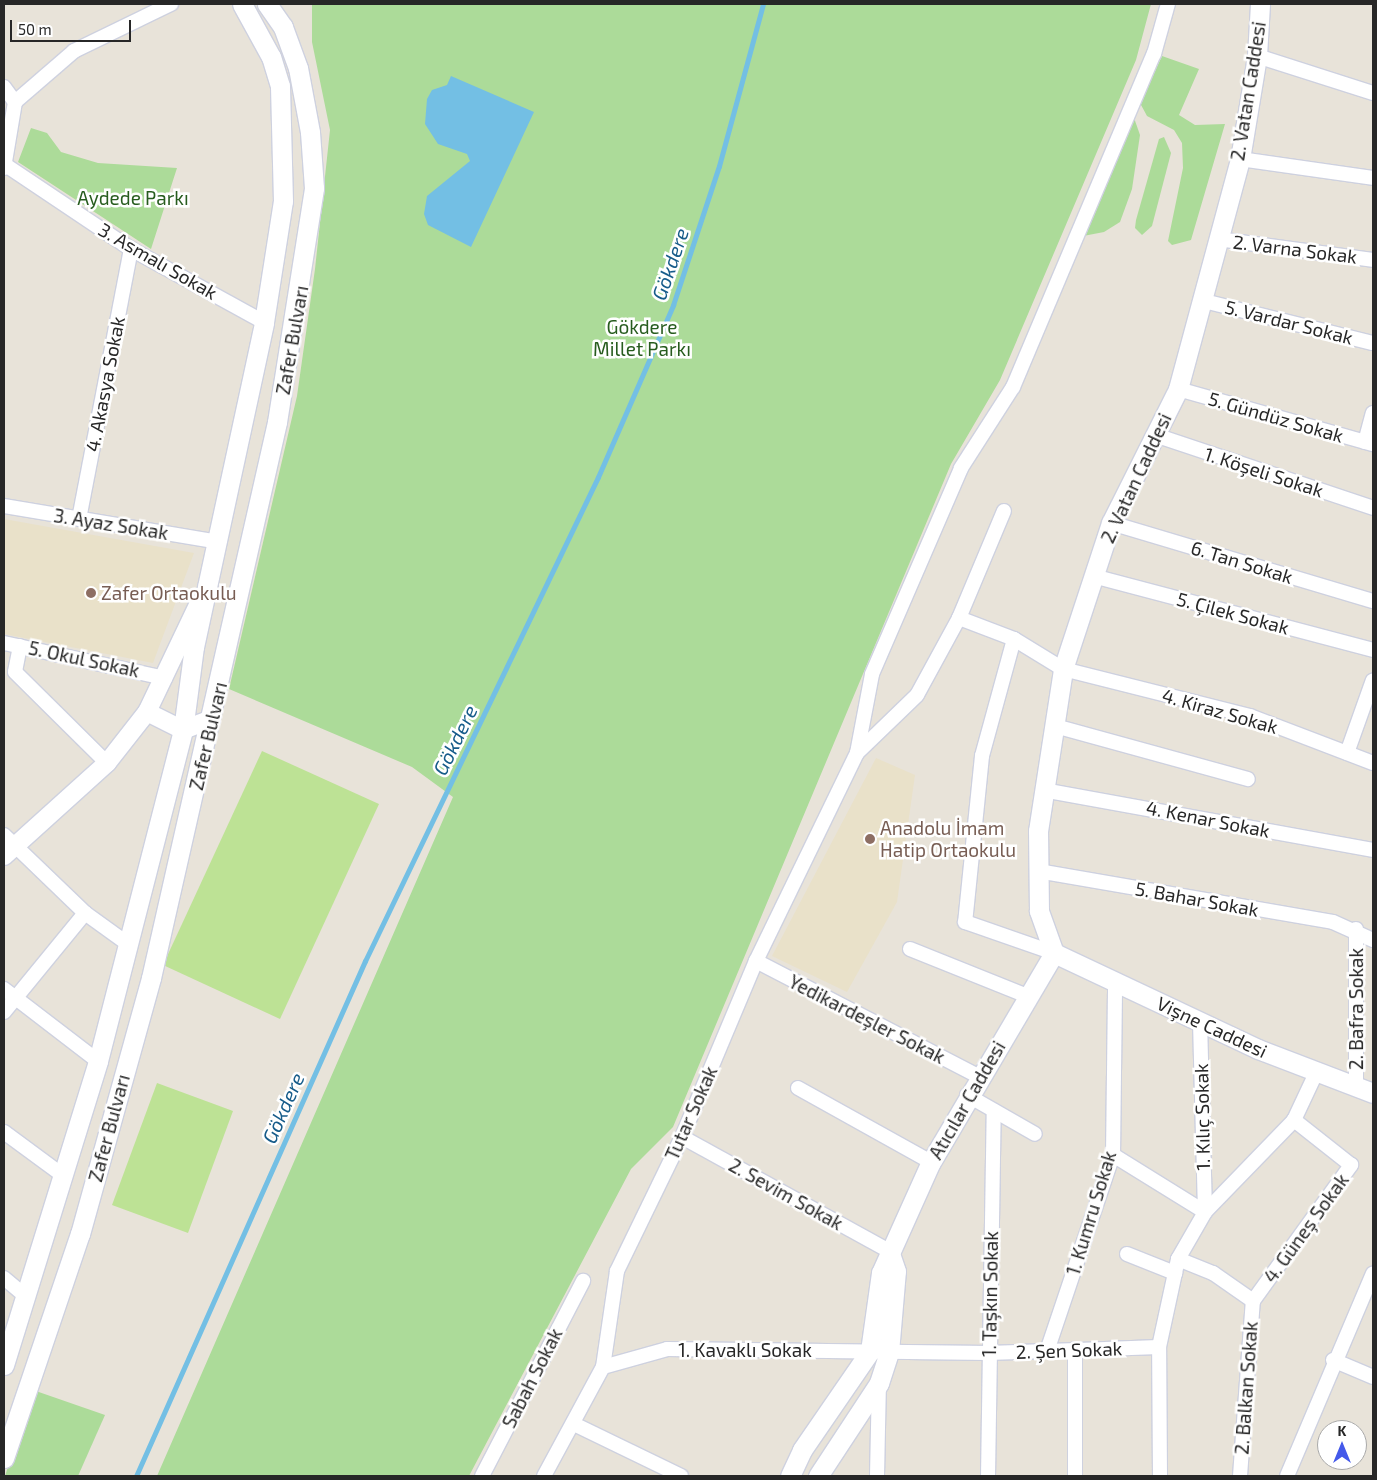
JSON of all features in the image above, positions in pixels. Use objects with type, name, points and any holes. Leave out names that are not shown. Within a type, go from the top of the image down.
[{"type":"main road","name":"Zafer Bulvarı","points":[[4,1365],[23,1294],[98,1061],[183,730],[207,586],[219,542],[264,322],[283,201],[280,86],[271,57],[242,4]]},
{"type":"main road","name":"Zafer Bulvarı","points":[[4,1458],[80,1234],[150,978],[212,719],[277,422],[308,246],[314,188],[310,132],[298,68],[283,27],[267,4]]},
{"type":"main road","points":[[281,4],[283,27]]},
{"type":"main road","name":"2. Vatan Caddesi","points":[[1054,953],[1040,918],[1038,871],[1044,790],[1063,669],[1111,523],[1178,389],[1204,301],[1218,239],[1240,159],[1257,56],[1260,4]]},
{"type":"main road","name":"Vişne Caddesi","points":[[1054,953],[1200,1022],[1316,1073],[1364,1091]]},
{"type":"main road","name":"Atıcılar Caddesi","points":[[790,1476],[802,1450],[870,1351],[881,1273],[889,1251],[931,1162],[978,1076],[1030,997],[1054,953]]},
{"type":"main road","points":[[818,1476],[879,1383],[889,1352],[896,1271],[889,1251]]},
{"type":"street","points":[[4,166],[15,102],[74,51],[171,4]]},
{"type":"street","points":[[857,753],[872,674],[961,468],[1013,387],[1154,54],[1168,4]]},
{"type":"street","points":[[1257,56],[1373,93]]},
{"type":"street","points":[[4,87],[15,102]]},
{"type":"street","points":[[1240,159],[1373,178]]},
{"type":"street","name":"3. Asmalı Sokak","points":[[4,166],[131,249],[264,322]]},
{"type":"street","name":"2. Varna Sokak","points":[[1218,239],[1373,260]]},
{"type":"street","name":"4. Akasya Sokak","points":[[79,519],[131,249]]},
{"type":"street","name":"5. Vardar Sokak","points":[[1204,301],[1373,343]]},
{"type":"street","name":"5. Gündüz Sokak","points":[[1178,389],[1369,443]]},
{"type":"street","points":[[1369,443],[1373,413]]},
{"type":"street","name":"1. Köşeli Sokak","points":[[1156,435],[1373,508]]},
{"type":"street","name":"3. Ayaz Sokak","points":[[4,506],[219,542]]},
{"type":"street","points":[[857,753],[917,695],[959,618],[1004,511]]},
{"type":"street","name":"6. Tan Sokak","points":[[1111,523],[1373,601]]},
{"type":"street","name":"5. Çilek Sokak","points":[[1094,576],[1373,650]]},
{"type":"street","points":[[128,944],[85,913],[7,846],[108,763],[147,712],[207,586]]},
{"type":"street","name":"4. Kiraz Sokak","points":[[959,618],[1014,639],[1063,669],[1250,716],[1373,763]]},
{"type":"street","points":[[1014,639],[982,756],[965,922],[1054,953]]},
{"type":"street","name":"5. Okul Sokak","points":[[4,643],[164,678]]},
{"type":"street","points":[[20,646],[15,672],[108,763]]},
{"type":"street","points":[[1347,753],[1373,680]]},
{"type":"street","points":[[147,712],[183,730],[212,719]]},
{"type":"street","points":[[1055,726],[1248,780]]},
{"type":"street","name":"Tutar Sokak","points":[[544,1476],[574,1424],[603,1367],[617,1271],[682,1137],[756,961],[857,753]]},
{"type":"street","name":"4. Kenar Sokak","points":[[1044,790],[1373,850]]},
{"type":"street","name":"5. Bahar Sokak","points":[[1038,871],[1356,929]]},
{"type":"street","points":[[4,1012],[85,913]]},
{"type":"street","points":[[1356,929],[1373,940]]},
{"type":"street","name":"2. Bafra Sokak","points":[[1356,929],[1364,1091]]},
{"type":"street","points":[[910,949],[1030,997]]},
{"type":"street","name":"Yedikardeşler Sokak","points":[[756,961],[978,1076]]},
{"type":"street","name":"1. Kumru Sokak","points":[[1047,1351],[1113,1155],[1115,982]]},
{"type":"street","points":[[4,989],[98,1061]]},
{"type":"street","name":"1. Kılıç Sokak","points":[[1200,1022],[1205,1212]]},
{"type":"street","points":[[1160,1476],[1159,1347],[1178,1260],[1205,1212],[1294,1120],[1316,1073]]},
{"type":"street","points":[[798,1088],[931,1162]]},
{"type":"street","points":[[967,1095],[1035,1134]]},
{"type":"street","name":"1. Taşkın Sokak","points":[[988,1476],[988,1354],[994,1112]]},
{"type":"street","name":"4. Güneş Sokak","points":[[1253,1301],[1351,1165],[1294,1120]]},
{"type":"street","points":[[4,1132],[61,1174]]},
{"type":"street","name":"2. Sevim Sokak","points":[[682,1137],[889,1251]]},
{"type":"street","points":[[1113,1155],[1205,1212]]},
{"type":"street","points":[[1128,1254],[1175,1274]]},
{"type":"street","points":[[1178,1260],[1213,1273],[1253,1301]]},
{"type":"street","points":[[1287,1476],[1333,1360],[1373,1274]]},
{"type":"street","points":[[4,1278],[23,1294]]},
{"type":"street","name":"Sabah Sokak","points":[[482,1476],[583,1281]]},
{"type":"street","name":"2. Balkan Sokak","points":[[1240,1476],[1253,1301]]},
{"type":"street","name":"2. Şen Sokak","points":[[889,1352],[988,1354],[1159,1347]]},
{"type":"street","name":"1. Kavaklı Sokak","points":[[603,1367],[666,1350],[889,1352]]},
{"type":"street","points":[[1075,1350],[1075,1476]]},
{"type":"street","points":[[1333,1360],[1373,1377]]},
{"type":"street","points":[[877,1476],[879,1383]]},
{"type":"street","points":[[574,1424],[681,1476]]},
{"type":"shaded area","name":"Zafer Ortaokulu","points":[[4,519],[194,553],[153,663],[4,634]]},
{"type":"shaded area","name":"Anadolu İmam Hatip Ortaokulu","points":[[876,758],[915,775],[897,902],[847,992],[772,956]]},
{"type":"green space","name":"Gökdere Millet Parkı","points":[[312,4],[1151,4],[1136,60],[1000,380],[951,464],[673,1127],[631,1169],[469,1476],[157,1476],[453,797],[412,767],[229,689],[297,396],[315,269],[330,130],[312,42]]},
{"type":"green space","points":[[1162,56],[1199,69],[1179,115],[1195,125],[1225,124],[1191,240],[1172,245],[1168,241],[1183,168],[1182,143],[1174,130],[1147,116],[1140,103]]},
{"type":"green space","points":[[1133,115],[1140,135],[1132,189],[1120,222],[1104,232],[1078,237]]},
{"type":"green space","name":"Aydede Parkı","points":[[31,128],[47,133],[61,152],[98,163],[177,168],[151,249],[18,162]]},
{"type":"green space","points":[[1164,137],[1171,153],[1152,226],[1142,235],[1135,228],[1136,220],[1159,139]]},
{"type":"green space","points":[[262,751],[379,804],[280,1019],[163,965]]},
{"type":"green space","points":[[157,1083],[233,1111],[188,1233],[112,1205]]},
{"type":"green space","points":[[33,1390],[105,1415],[78,1476],[5,1476]]},
{"type":"water","points":[[451,76],[534,112],[471,247],[428,225],[424,214],[427,196],[470,161],[467,154],[438,144],[425,124],[427,99],[432,90],[447,85]]},
{"type":"waterway","name":"Gökdere","points":[[136,1476],[365,961],[598,477],[673,305],[719,166],[763,4]]},
{"type":"place","name":"Zafer Ortaokulu","points":[[91,593]]},
{"type":"place","name":"Anadolu İmam Hatip Ortaokulu","points":[[870,839]]}]
